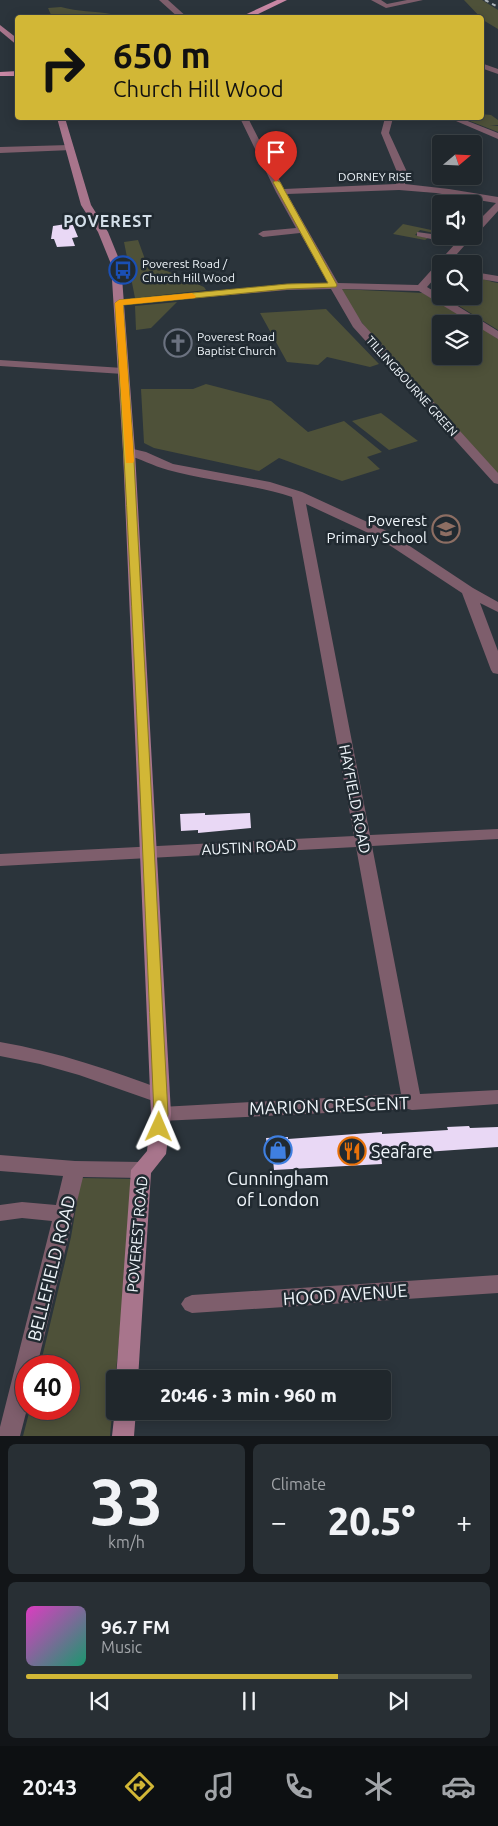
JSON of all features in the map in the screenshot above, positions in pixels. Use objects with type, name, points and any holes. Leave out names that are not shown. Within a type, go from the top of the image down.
[{"type":"main road","points":[[249,15],[282,0]]},
{"type":"main road","points":[[0,74],[15,73]]},
{"type":"street","points":[[163,0],[180,15]]},
{"type":"street","points":[[375,0],[386,6],[419,0]]},
{"type":"street","points":[[0,27],[15,41]]},
{"type":"street","points":[[484,66],[498,72]]},
{"type":"street","name":"POVEREST ROAD","points":[[62,120],[86,204],[103,232],[116,264],[129,452],[160,1105],[156,1154],[141,1170],[128,1370]]},
{"type":"street","name":"TILLINGBOURNE GREEN","points":[[245,120],[281,192],[357,325],[498,480]]},
{"type":"street","points":[[388,120],[385,132],[402,172],[400,187]]},
{"type":"street","points":[[458,120],[498,136]]},
{"type":"street","points":[[0,150],[69,148]]},
{"type":"street","name":"DORNEY RISE","points":[[281,192],[339,188],[400,187],[438,190],[498,200]]},
{"type":"street","points":[[482,222],[498,205]]},
{"type":"street","points":[[263,234],[303,230]]},
{"type":"street","points":[[421,234],[432,235]]},
{"type":"street","points":[[452,255],[461,245]]},
{"type":"street","points":[[421,288],[432,276]]},
{"type":"street","points":[[482,276],[498,279]]},
{"type":"street","points":[[119,303],[287,287],[334,285],[421,288],[498,336]]},
{"type":"street","points":[[0,354],[123,366]]},
{"type":"street","points":[[0,363],[123,366]]},
{"type":"street","points":[[129,452],[142,455],[170,467],[270,486],[298,494],[382,534],[468,591],[498,608]]},
{"type":"street","name":"HAYFIELD ROAD","points":[[298,494],[412,1103]]},
{"type":"street","points":[[468,591],[498,670]]},
{"type":"street","points":[[486,600],[498,591]]},
{"type":"street","name":"AUSTIN ROAD","points":[[0,860],[498,834]]},
{"type":"street","points":[[0,1049],[64,1063],[160,1105]]},
{"type":"street","name":"MARION CRESCENT","points":[[160,1105],[199,1110],[412,1103],[498,1097]]},
{"type":"street","points":[[0,1163],[75,1169],[141,1170]]},
{"type":"street","name":"BELLEFIELD ROAD","points":[[29,1355],[75,1169]]},
{"type":"street","points":[[0,1213],[22,1210],[64,1214]]},
{"type":"street","name":"HOOD AVENUE","points":[[192,1304],[498,1284]]},
{"type":"street","name":"BELLEFIELD ROAD","points":[[9,1436],[15,1411]]},
{"type":"street","points":[[123,1436],[124,1420]]},
{"type":"green space","points":[[464,0],[482,0],[498,10],[498,29],[484,21],[484,15],[478,15]]},
{"type":"green space","points":[[61,7],[111,14],[51,15],[48,8]]},
{"type":"green space","points":[[484,114],[491,115],[498,120],[498,125],[490,126],[498,126],[498,132],[467,120],[484,120]]},
{"type":"green space","points":[[403,224],[432,230],[432,233],[420,230],[415,235],[428,238],[425,240],[393,234]]},
{"type":"green space","points":[[138,240],[146,262],[204,287],[206,290],[135,298],[124,242]]},
{"type":"green space","points":[[482,279],[498,283],[498,330],[482,320],[482,315],[474,315],[458,305],[482,305]]},
{"type":"green space","points":[[340,289],[423,293],[432,298],[432,305],[443,305],[460,315],[432,315],[432,365],[482,365],[482,328],[498,338],[498,474],[414,386],[374,339]]},
{"type":"green space","points":[[177,302],[151,328],[136,330],[135,306]]},
{"type":"green space","points":[[326,309],[379,364],[370,367],[327,357],[318,365],[287,362],[260,313]]},
{"type":"green space","points":[[206,384],[271,401],[308,432],[344,421],[382,452],[367,457],[380,469],[342,481],[279,458],[259,471],[154,448],[144,443],[141,389],[193,389]]},
{"type":"green space","points":[[381,413],[418,441],[389,450],[352,421]]},
{"type":"green space","points":[[81,1178],[134,1179],[116,1370],[106,1370],[106,1420],[111,1420],[110,1436],[23,1436],[27,1420],[80,1420],[80,1355],[43,1355],[71,1237]]},
{"type":"building","points":[[73,225],[78,237],[72,238],[75,246],[57,247],[54,239],[51,239],[53,226]]},
{"type":"building","points":[[205,813],[205,815],[250,813],[251,828],[198,833],[198,830],[181,831],[180,814]]},
{"type":"building","points":[[469,1126],[470,1128],[498,1127],[498,1147],[381,1155],[382,1164],[274,1170],[273,1160],[269,1160],[266,1138],[288,1137],[288,1139],[382,1132],[382,1134],[448,1130],[447,1127]]},
{"type":"railway","points":[[485,0],[498,7]]},
{"type":"slow traffic","points":[[129,461],[119,303],[192,296]]},
{"type":"place","name":"Poverest Road / Church Hill Wood","points":[[123,270]]},
{"type":"place","name":"Poverest Road Baptist Church","points":[[178,343]]},
{"type":"place","name":"Poverest Primary School","points":[[446,529]]},
{"type":"place","name":"Cunningham of London","points":[[278,1150]]},
{"type":"place","name":"Seafare","points":[[352,1151]]},
{"type":"district","name":"POVEREST","points":[[108,221]]},
{"type":"route","points":[[159,1127],[161,1114],[150,874],[129,442],[119,303],[287,287],[334,285],[276,182]]}]
